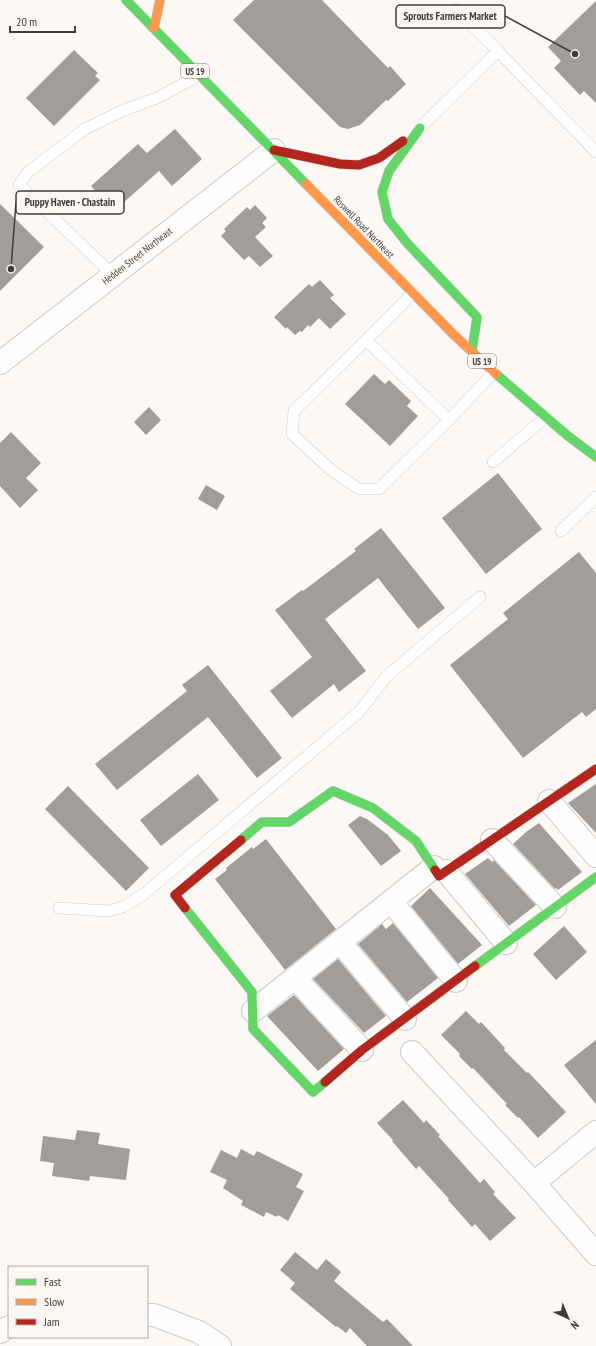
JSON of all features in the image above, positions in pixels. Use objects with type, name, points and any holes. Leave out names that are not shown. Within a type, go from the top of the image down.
[{"type":"main road","name":"Roswell Road Northeast","points":[[126,0],[413,293],[472,351],[546,417],[596,457]]},
{"type":"main road","points":[[154,28],[160,0]]},
{"type":"main road","points":[[274,150],[340,164],[359,165],[379,158],[420,128]]},
{"type":"main road","points":[[420,128],[389,171],[382,192],[388,219],[407,243],[477,317],[472,351]]},
{"type":"main road","points":[[596,768],[492,840],[440,869],[416,841],[373,808],[333,791],[289,822],[262,822],[175,895],[252,992],[253,1029],[313,1092],[362,1050],[596,878]]},
{"type":"street","name":"Hedden Street Northeast","points":[[0,363],[274,150]]},
{"type":"street","points":[[549,801],[596,856]]},
{"type":"street","points":[[492,840],[555,907]]},
{"type":"street","points":[[253,1011],[391,901],[440,869],[506,943]]},
{"type":"street","points":[[391,901],[456,981]]},
{"type":"street","points":[[340,942],[405,1018]]},
{"type":"street","points":[[295,978],[362,1050]]},
{"type":"street","points":[[412,1052],[534,1184],[596,1254]]},
{"type":"street","points":[[534,1184],[596,1132]]},
{"type":"street","points":[[148,1315],[154,1315],[199,1332],[220,1346]]},
{"type":"lane","points":[[456,9],[596,152]]},
{"type":"lane","points":[[420,128],[498,51]]},
{"type":"lane","points":[[114,274],[19,186],[28,172],[85,129],[124,110],[157,98],[200,75]]},
{"type":"lane","points":[[413,293],[294,411],[292,434],[331,470],[358,489],[379,490],[449,420],[494,372]]},
{"type":"lane","points":[[366,340],[449,420]]},
{"type":"lane","points":[[493,462],[546,417]]},
{"type":"lane","points":[[586,450],[596,440]]},
{"type":"lane","points":[[561,531],[596,497]]},
{"type":"lane","points":[[59,908],[108,911],[123,907],[144,894],[359,712],[387,676],[480,597]]},
{"type":"building","points":[[254,0],[322,0],[388,68],[390,66],[406,84],[388,101],[386,100],[360,125],[348,129],[340,127],[233,20]]},
{"type":"building","points":[[596,1],[596,103],[584,91],[580,95],[554,68],[561,61],[548,47]]},
{"type":"building","points":[[74,50],[98,73],[95,76],[100,80],[54,126],[26,98]]},
{"type":"building","points":[[175,129],[202,159],[172,186],[159,171],[113,212],[91,186],[138,144],[147,153]]},
{"type":"building","points":[[0,204],[44,247],[0,291]]},
{"type":"building","points":[[255,205],[267,218],[262,223],[266,227],[255,237],[273,256],[260,267],[249,256],[244,260],[221,236],[226,231],[224,229],[247,207],[250,210]]},
{"type":"building","points":[[320,280],[334,295],[330,298],[346,314],[330,329],[319,318],[310,327],[308,325],[302,332],[300,331],[295,335],[287,327],[286,329],[274,317],[309,284],[312,287]]},
{"type":"building","points":[[374,374],[385,384],[389,380],[411,401],[407,406],[418,416],[390,446],[345,404]]},
{"type":"building","points":[[149,407],[161,420],[146,435],[134,422]]},
{"type":"building","points":[[11,432],[41,463],[26,478],[38,490],[20,508],[0,486],[0,443]]},
{"type":"building","points":[[498,473],[542,529],[486,574],[442,518]]},
{"type":"building","points":[[206,485],[225,496],[217,510],[198,499]]},
{"type":"building","points":[[381,528],[445,608],[418,629],[378,578],[325,619],[366,671],[339,692],[334,684],[292,718],[270,691],[312,657],[275,610],[356,551],[354,549]]},
{"type":"building","points":[[579,552],[596,573],[596,709],[586,717],[582,712],[523,758],[450,665],[508,619],[503,613]]},
{"type":"building","points":[[208,665],[282,758],[257,778],[208,717],[117,790],[95,764],[187,691],[182,685]]},
{"type":"building","points":[[198,774],[219,800],[161,846],[140,820]]},
{"type":"building","points":[[596,784],[596,833],[568,803]]},
{"type":"building","points":[[68,786],[149,868],[126,891],[45,809]]},
{"type":"building","points":[[360,816],[367,819],[388,835],[401,851],[381,866],[348,825]]},
{"type":"building","points":[[539,823],[582,872],[558,890],[556,888],[555,889],[513,844]]},
{"type":"building","points":[[266,839],[336,929],[285,970],[215,879],[252,847],[253,849]]},
{"type":"building","points":[[488,858],[492,862],[494,860],[536,905],[509,926],[465,874]]},
{"type":"building","points":[[430,888],[482,945],[458,964],[411,906]]},
{"type":"building","points":[[393,923],[438,978],[407,1002],[358,944],[382,924],[386,929]]},
{"type":"building","points":[[564,926],[587,952],[556,980],[533,954]]},
{"type":"building","points":[[338,959],[386,1016],[364,1033],[313,979]]},
{"type":"building","points":[[294,995],[344,1049],[318,1071],[267,1016]]},
{"type":"building","points":[[466,1011],[479,1024],[481,1022],[505,1048],[504,1050],[527,1073],[528,1072],[566,1112],[538,1138],[519,1117],[518,1118],[505,1105],[507,1104],[473,1068],[472,1069],[459,1056],[460,1054],[441,1035]]},
{"type":"building","points":[[596,1040],[596,1104],[564,1065]]},
{"type":"building","points":[[403,1100],[424,1123],[426,1120],[440,1135],[438,1136],[480,1183],[484,1179],[495,1192],[493,1194],[516,1218],[490,1241],[475,1224],[472,1227],[419,1166],[416,1169],[392,1141],[393,1140],[377,1123]]},
{"type":"building","points":[[77,1130],[100,1133],[98,1144],[130,1149],[126,1180],[90,1176],[89,1181],[52,1176],[54,1163],[40,1161],[43,1136],[75,1140]]},
{"type":"building","points":[[241,1149],[254,1156],[257,1151],[303,1174],[296,1187],[304,1191],[288,1221],[278,1215],[277,1217],[266,1212],[264,1217],[241,1205],[243,1201],[223,1188],[227,1180],[210,1172],[221,1150],[237,1158]]},
{"type":"building","points":[[295,1252],[317,1270],[326,1259],[341,1272],[334,1281],[383,1322],[387,1319],[413,1346],[367,1346],[350,1328],[346,1333],[337,1326],[336,1327],[290,1289],[295,1283],[280,1270]]},
{"type":"traffic: fast","points":[[126,0],[306,184]]},
{"type":"traffic: fast","points":[[420,128],[389,171],[382,192],[388,219],[407,243],[477,317],[472,351]]},
{"type":"traffic: fast","points":[[496,374],[568,436],[596,457]]},
{"type":"traffic: fast","points":[[241,840],[262,822],[289,822],[333,791],[373,808],[416,841],[435,870]]},
{"type":"traffic: fast","points":[[475,966],[596,877]]},
{"type":"traffic: fast","points":[[185,908],[252,992],[253,1029],[313,1092],[325,1082]]},
{"type":"traffic: slow","points":[[154,28],[160,0]]},
{"type":"traffic: slow","points":[[306,184],[454,335],[496,374]]},
{"type":"traffic: jam","points":[[274,150],[340,164],[359,165],[379,158],[403,141]]},
{"type":"traffic: jam","points":[[435,870],[439,876],[596,769]]},
{"type":"traffic: jam","points":[[185,908],[175,895],[241,840]]},
{"type":"traffic: jam","points":[[325,1082],[362,1050],[475,966]]},
{"type":"place","name":"Sprouts Farmers Market","points":[[575,54]]},
{"type":"place","name":"Puppy Haven - Chastain","points":[[11,269]]}]
